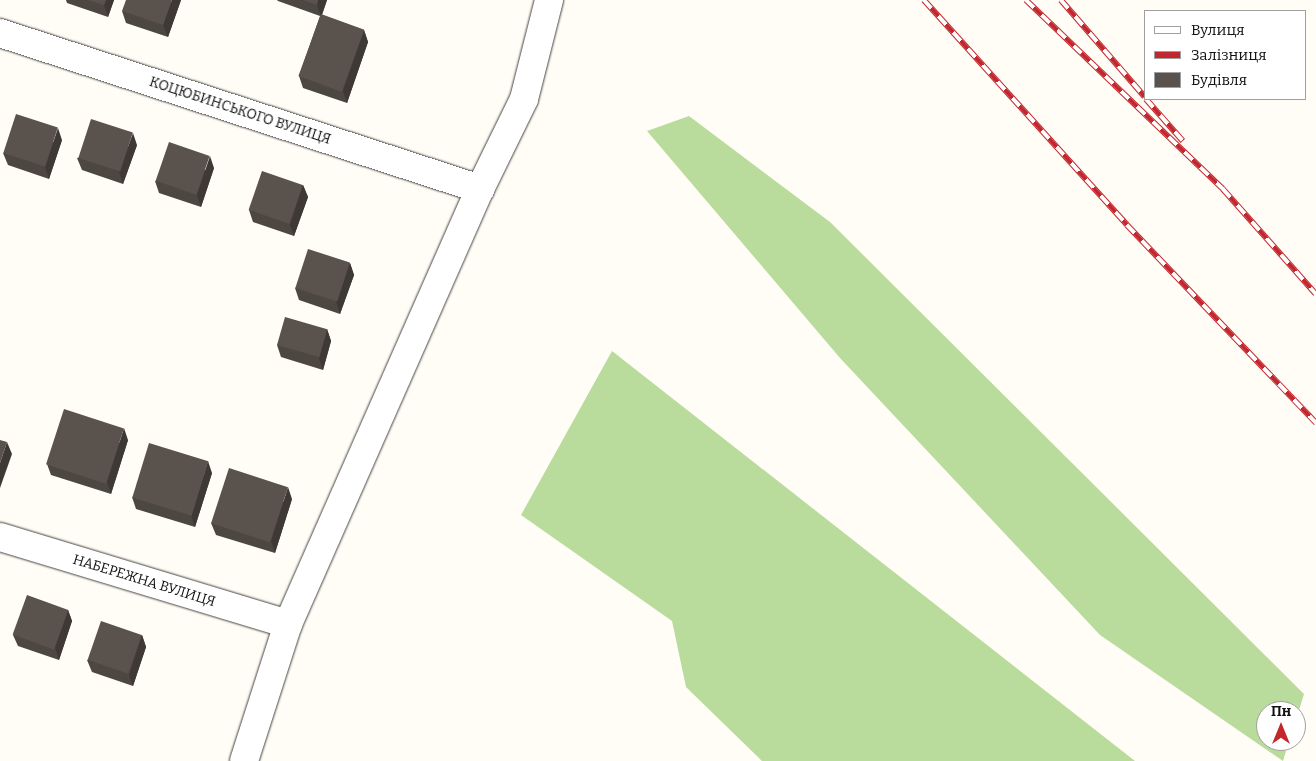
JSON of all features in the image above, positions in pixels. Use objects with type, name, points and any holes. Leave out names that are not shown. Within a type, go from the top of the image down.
[{"type":"street","points":[[244,761],[288,624],[480,189],[524,99],[549,0]]},
{"type":"street","name":"КОЦЮБИНСЬКОГО ВУЛИЦЯ","points":[[0,33],[480,189]]},
{"type":"street","name":"НАБЕРЕЖНА ВУЛИЦЯ","points":[[0,537],[288,624]]},
{"type":"green space","points":[[689,116],[830,222],[1304,694],[1302,701],[1256,701],[1256,742],[1100,635],[840,358],[647,131]]},
{"type":"green space","points":[[612,351],[1135,761],[762,761],[686,687],[672,621],[521,515]]},
{"type":"green space","points":[[1268,751],[1286,751],[1283,761]]},
{"type":"building","points":[[88,0],[106,0],[104,5]]},
{"type":"building","points":[[126,0],[172,0],[163,25],[122,11]]},
{"type":"building","points":[[303,0],[318,0],[317,5]]},
{"type":"building","points":[[321,14],[364,30],[342,92],[298,76]]},
{"type":"building","points":[[16,114],[58,128],[45,167],[3,153]]},
{"type":"building","points":[[91,119],[133,133],[120,172],[78,158]]},
{"type":"building","points":[[169,142],[210,156],[196,195],[156,181]]},
{"type":"building","points":[[262,171],[303,185],[289,224],[249,210]]},
{"type":"building","points":[[308,249],[350,263],[337,302],[295,288]]},
{"type":"building","points":[[285,317],[327,329],[319,357],[277,345]]},
{"type":"building","points":[[64,409],[124,428],[106,484],[46,464]]},
{"type":"building","points":[[0,440],[7,442],[0,463]]},
{"type":"building","points":[[149,443],[208,461],[192,516],[132,498]]},
{"type":"building","points":[[229,468],[288,487],[270,542],[211,523]]},
{"type":"building","points":[[27,595],[68,610],[54,650],[13,634]]},
{"type":"building","points":[[101,621],[142,635],[128,674],[88,660]]},
{"type":"railway","points":[[924,0],[1127,225],[1316,423]]},
{"type":"railway","points":[[1026,0],[1223,189],[1316,294]]},
{"type":"railway","points":[[1061,0],[1144,96]]},
{"type":"railway","points":[[1147,100],[1183,141]]}]
